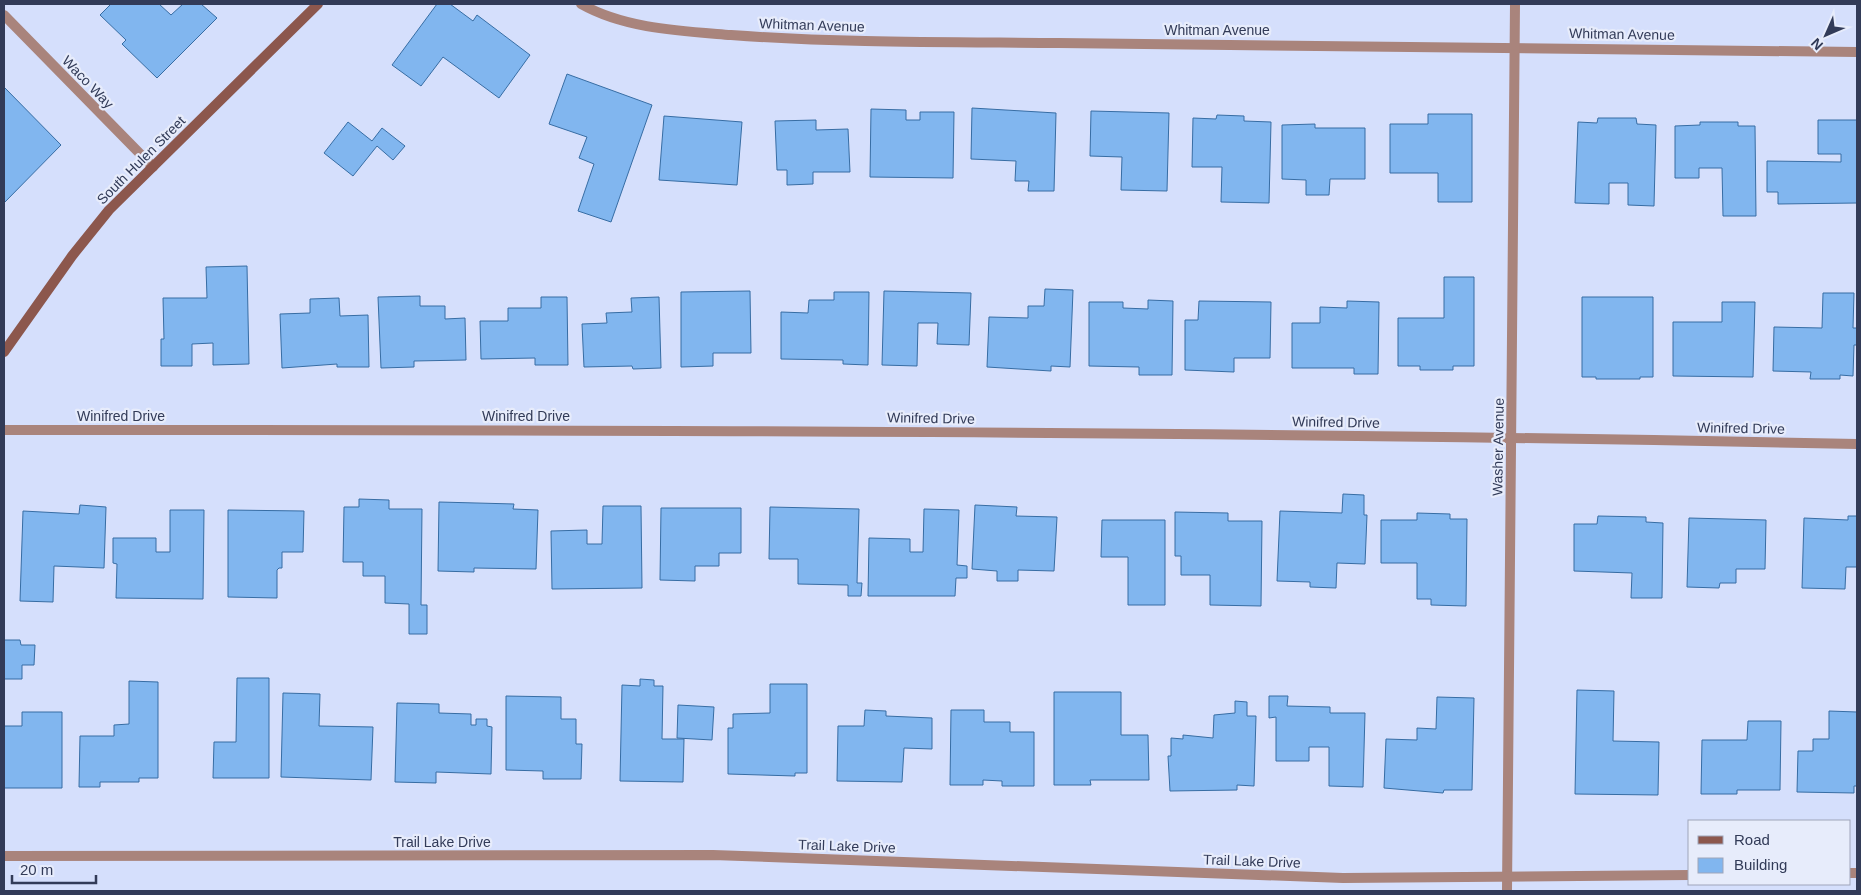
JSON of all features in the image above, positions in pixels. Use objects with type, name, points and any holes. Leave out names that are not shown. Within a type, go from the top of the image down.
[{"type":"main road","name":"South Hulen Street","points":[[4,352],[72,256],[109,210],[318,4]]},
{"type":"street","name":"Whitman Avenue","points":[[581,4],[593,11],[633,23],[682,31],[801,40],[1515,46],[1857,52]]},
{"type":"street","name":"Washer Avenue","points":[[1507,891],[1515,4]]},
{"type":"street","name":"Waco Way","points":[[4,15],[153,167]]},
{"type":"street","name":"Winifred Drive","points":[[4,430],[720,430],[1512,437],[1857,444]]},
{"type":"street","name":"Trail Lake Drive","points":[[4,856],[713,855],[1343,878],[1688,875]]},
{"type":"building","points":[[111,4],[159,4],[171,15],[183,4],[201,4],[217,18],[157,78],[122,44],[126,40],[100,15]]},
{"type":"building","points":[[437,4],[450,4],[473,21],[477,15],[530,55],[499,98],[443,57],[421,86],[392,65]]},
{"type":"building","points":[[567,74],[652,105],[611,222],[578,211],[594,164],[579,158],[587,137],[549,124]]},
{"type":"building","points":[[4,87],[61,145],[4,203]]},
{"type":"building","points":[[972,108],[1056,113],[1054,191],[1028,191],[1029,181],[1015,181],[1016,161],[971,159]]},
{"type":"building","points":[[871,109],[906,110],[906,120],[920,120],[920,112],[954,112],[953,178],[870,177]]},
{"type":"building","points":[[1091,111],[1169,113],[1167,191],[1121,190],[1122,157],[1090,156]]},
{"type":"building","points":[[1428,114],[1472,114],[1472,202],[1438,202],[1438,173],[1390,173],[1390,124],[1428,124]]},
{"type":"building","points":[[1217,115],[1244,116],[1244,121],[1271,122],[1269,203],[1221,202],[1222,167],[1192,167],[1193,118],[1216,119]]},
{"type":"building","points":[[664,116],[742,122],[737,185],[659,180]]},
{"type":"building","points":[[1598,118],[1636,118],[1637,124],[1656,125],[1654,206],[1628,205],[1628,183],[1609,183],[1609,204],[1575,203],[1578,122],[1597,123]]},
{"type":"building","points":[[816,120],[816,130],[848,129],[850,172],[813,172],[813,184],[787,185],[787,170],[777,170],[775,121]]},
{"type":"building","points":[[1818,120],[1857,120],[1857,203],[1778,204],[1778,192],[1767,192],[1767,161],[1841,162],[1841,154],[1818,154]]},
{"type":"building","points":[[348,122],[372,141],[382,128],[405,146],[393,160],[377,146],[353,176],[324,153]]},
{"type":"building","points":[[1700,122],[1738,122],[1738,126],[1755,126],[1756,216],[1723,216],[1722,168],[1699,168],[1699,178],[1675,178],[1675,126],[1700,125]]},
{"type":"building","points":[[1315,124],[1315,128],[1365,128],[1365,179],[1330,179],[1329,195],[1306,195],[1306,180],[1282,179],[1282,125]]},
{"type":"building","points":[[247,266],[249,364],[213,365],[213,343],[192,344],[192,366],[161,366],[161,339],[164,339],[163,298],[207,298],[206,267]]},
{"type":"building","points":[[1444,277],[1474,277],[1474,366],[1453,366],[1453,370],[1420,370],[1420,366],[1398,366],[1398,318],[1444,318]]},
{"type":"building","points":[[1045,289],[1073,290],[1070,367],[1051,366],[1051,371],[987,367],[989,317],[1028,318],[1028,306],[1044,306]]},
{"type":"building","points":[[750,291],[751,353],[713,353],[713,366],[681,367],[681,292]]},
{"type":"building","points":[[884,291],[971,293],[969,345],[937,344],[938,323],[918,323],[917,366],[882,365]]},
{"type":"building","points":[[834,292],[869,292],[868,365],[843,364],[843,360],[781,359],[781,312],[808,313],[809,300],[834,300]]},
{"type":"building","points":[[1823,293],[1854,293],[1853,328],[1857,328],[1857,345],[1854,345],[1853,376],[1840,375],[1840,379],[1810,379],[1811,372],[1773,371],[1774,327],[1822,328]]},
{"type":"building","points":[[420,296],[420,306],[445,306],[445,319],[465,318],[466,360],[414,361],[414,367],[381,368],[378,297]]},
{"type":"building","points":[[541,297],[567,297],[568,365],[535,365],[535,358],[481,359],[480,321],[508,321],[508,308],[541,308]]},
{"type":"building","points":[[659,297],[661,368],[633,369],[632,366],[584,367],[582,324],[607,323],[606,313],[632,312],[631,298]]},
{"type":"building","points":[[1582,297],[1653,297],[1653,377],[1640,377],[1640,379],[1596,379],[1596,377],[1582,377]]},
{"type":"building","points":[[339,298],[340,316],[368,315],[369,367],[337,367],[337,364],[282,368],[280,314],[310,313],[310,299]]},
{"type":"building","points":[[1148,300],[1173,301],[1172,375],[1139,375],[1139,367],[1089,366],[1089,302],[1123,302],[1123,308],[1148,309]]},
{"type":"building","points":[[1199,301],[1271,302],[1270,358],[1234,358],[1234,372],[1185,370],[1185,320],[1198,320]]},
{"type":"building","points":[[1347,301],[1379,302],[1378,374],[1354,374],[1354,368],[1292,368],[1292,323],[1320,323],[1320,307],[1347,308]]},
{"type":"building","points":[[1722,302],[1755,302],[1753,377],[1673,376],[1673,322],[1722,322]]},
{"type":"building","points":[[1343,494],[1364,495],[1364,515],[1367,515],[1365,564],[1337,563],[1336,588],[1310,587],[1310,582],[1277,581],[1280,511],[1342,513]]},
{"type":"building","points":[[359,499],[389,500],[389,509],[422,509],[421,605],[427,605],[427,634],[409,634],[409,604],[385,603],[385,576],[363,576],[363,562],[343,562],[344,507],[359,507]]},
{"type":"building","points":[[439,502],[514,504],[513,509],[538,510],[536,569],[474,568],[474,572],[438,571]]},
{"type":"building","points":[[80,505],[106,507],[104,568],[54,566],[53,602],[20,601],[23,511],[79,514]]},
{"type":"building","points":[[975,505],[1017,507],[1016,516],[1057,517],[1054,571],[1018,570],[1018,581],[997,581],[997,571],[972,569]]},
{"type":"building","points":[[603,506],[641,506],[642,588],[552,589],[551,531],[587,530],[587,544],[602,544]]},
{"type":"building","points":[[770,507],[859,509],[857,583],[862,583],[861,596],[848,596],[848,585],[798,584],[798,559],[769,559]]},
{"type":"building","points":[[661,508],[741,508],[741,553],[719,553],[719,566],[695,566],[695,581],[660,580]]},
{"type":"building","points":[[924,509],[959,510],[957,565],[967,566],[967,578],[956,578],[955,596],[868,596],[869,538],[910,539],[910,552],[923,552]]},
{"type":"building","points":[[170,510],[204,510],[203,599],[116,598],[117,564],[113,563],[113,538],[156,538],[156,552],[170,552]]},
{"type":"building","points":[[228,510],[304,511],[303,552],[282,552],[282,568],[277,570],[277,598],[228,597]]},
{"type":"building","points":[[1175,512],[1228,513],[1228,521],[1262,521],[1261,606],[1210,605],[1210,575],[1181,575],[1181,556],[1175,556]]},
{"type":"building","points":[[1417,513],[1450,514],[1450,519],[1467,519],[1466,606],[1431,605],[1431,599],[1417,599],[1417,563],[1381,563],[1381,520],[1417,520]]},
{"type":"building","points":[[1598,516],[1646,517],[1646,522],[1663,523],[1662,598],[1631,598],[1632,573],[1574,571],[1574,524],[1597,524]]},
{"type":"building","points":[[1848,516],[1857,516],[1857,567],[1846,567],[1845,589],[1802,588],[1804,518],[1848,520]]},
{"type":"building","points":[[1689,518],[1766,520],[1765,569],[1736,569],[1736,583],[1720,583],[1719,588],[1687,587]]},
{"type":"building","points":[[1102,520],[1165,520],[1165,605],[1128,605],[1128,557],[1101,557]]},
{"type":"building","points":[[4,640],[20,640],[21,645],[35,645],[34,665],[22,665],[22,679],[4,679]]},
{"type":"building","points":[[237,678],[269,678],[269,778],[213,778],[214,742],[236,742]]},
{"type":"building","points":[[640,679],[654,680],[654,686],[663,686],[662,739],[684,739],[683,782],[620,781],[622,685],[640,686]]},
{"type":"building","points":[[129,681],[158,682],[158,778],[139,778],[139,782],[100,782],[100,787],[79,787],[80,736],[114,736],[114,725],[129,724]]},
{"type":"building","points":[[770,684],[807,684],[807,773],[795,773],[795,776],[728,774],[728,728],[733,728],[733,714],[770,713]]},
{"type":"building","points":[[1577,690],[1614,691],[1613,741],[1659,742],[1658,795],[1575,794]]},
{"type":"building","points":[[1054,692],[1121,692],[1121,735],[1148,735],[1149,780],[1090,780],[1091,785],[1054,785]]},
{"type":"building","points":[[283,693],[320,694],[319,726],[373,727],[371,780],[281,777]]},
{"type":"building","points":[[506,696],[561,697],[561,719],[576,719],[576,744],[582,744],[581,779],[543,779],[543,771],[506,770]]},
{"type":"building","points":[[1269,696],[1288,696],[1287,706],[1330,707],[1330,713],[1365,713],[1363,787],[1329,786],[1329,747],[1309,747],[1309,761],[1276,761],[1276,717],[1269,718]]},
{"type":"building","points":[[1437,697],[1474,698],[1472,790],[1444,790],[1443,793],[1384,788],[1386,739],[1417,740],[1417,728],[1436,729]]},
{"type":"building","points":[[1235,701],[1247,702],[1247,716],[1256,716],[1254,786],[1237,785],[1237,790],[1170,791],[1168,756],[1171,756],[1171,738],[1183,739],[1183,735],[1213,738],[1214,715],[1235,713]]},
{"type":"building","points":[[397,703],[439,704],[439,713],[471,714],[471,725],[476,725],[476,719],[487,719],[487,726],[492,727],[491,774],[436,772],[436,783],[395,782]]},
{"type":"building","points":[[678,705],[714,707],[712,740],[677,738]]},
{"type":"building","points":[[865,710],[886,711],[886,716],[932,718],[932,749],[904,748],[902,782],[837,781],[838,726],[864,726]]},
{"type":"building","points":[[951,710],[984,710],[984,722],[1010,722],[1010,732],[1034,732],[1034,786],[1002,786],[1002,781],[983,780],[983,785],[950,785]]},
{"type":"building","points":[[1829,711],[1857,712],[1857,786],[1854,786],[1854,793],[1797,792],[1798,751],[1813,751],[1813,739],[1829,739]]},
{"type":"building","points":[[22,712],[62,712],[62,788],[4,788],[4,726],[22,726]]},
{"type":"building","points":[[1748,721],[1781,721],[1780,790],[1737,790],[1737,794],[1701,794],[1702,740],[1747,740]]}]
